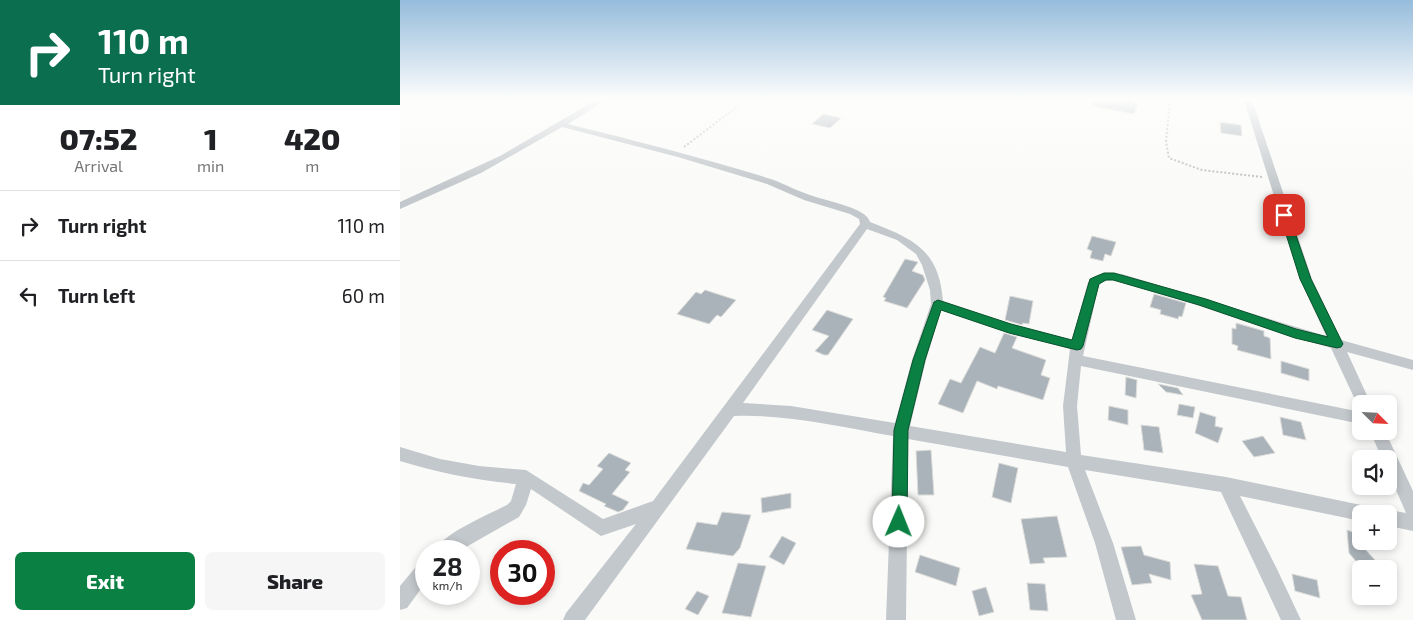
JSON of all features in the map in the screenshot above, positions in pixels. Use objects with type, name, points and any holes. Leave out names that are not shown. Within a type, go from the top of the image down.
[{"type":"street","points":[[400,206],[470,175],[556,129]]},
{"type":"street","points":[[573,620],[730,410],[865,224],[864,218],[854,212],[808,198],[770,182],[681,155],[578,129]]},
{"type":"street","points":[[1257,129],[1306,279],[1360,395]]},
{"type":"street","points":[[865,224],[901,238],[920,252],[928,265],[936,290],[938,304],[919,360],[901,430],[896,620]]},
{"type":"street","points":[[1126,620],[1104,543],[1074,461],[1070,406],[1076,353],[1094,282],[1104,276],[1114,276],[1218,307],[1295,333],[1413,365]]},
{"type":"street","points":[[938,304],[1076,353],[1352,416]]},
{"type":"street","points":[[730,410],[755,409],[791,412],[1226,485],[1352,511]]},
{"type":"street","points":[[1381,440],[1413,509]]},
{"type":"street","points":[[400,454],[440,466],[479,473],[526,477],[601,528],[659,506]]},
{"type":"street","points":[[460,540],[513,511],[518,505],[526,477]]},
{"type":"street","points":[[1226,485],[1291,620]]},
{"type":"street","points":[[1397,520],[1413,523]]},
{"type":"street","points":[[400,600],[415,582]]},
{"type":"path","points":[[681,155],[684,146],[707,129]]},
{"type":"path","points":[[1167,129],[1166,142],[1169,158],[1178,164],[1201,170],[1273,179]]},
{"type":"building","points":[[1221,129],[1241,129],[1242,136],[1221,133]]},
{"type":"building","points":[[1092,236],[1116,242],[1111,256],[1105,254],[1103,261],[1090,258],[1092,251],[1087,249]]},
{"type":"building","points":[[905,259],[918,262],[912,271],[923,275],[925,280],[907,308],[884,301],[886,298],[883,297]]},
{"type":"building","points":[[705,290],[736,300],[721,317],[717,315],[709,324],[677,314],[696,292],[701,294]]},
{"type":"building","points":[[1154,294],[1186,303],[1182,317],[1179,316],[1178,319],[1160,314],[1161,310],[1150,307]]},
{"type":"building","points":[[1010,296],[1033,301],[1029,324],[1023,323],[1022,325],[1005,320]]},
{"type":"building","points":[[827,310],[853,319],[828,355],[824,355],[815,351],[829,336],[812,330]]},
{"type":"building","points":[[1236,323],[1264,331],[1264,336],[1270,338],[1271,359],[1237,350],[1238,346],[1232,344],[1232,328],[1236,329]]},
{"type":"building","points":[[1004,333],[1017,337],[1012,348],[1046,360],[1041,375],[1050,378],[1043,400],[998,386],[997,389],[977,381],[963,413],[938,404],[950,379],[961,383],[980,347],[995,353]]},
{"type":"building","points":[[1281,361],[1309,369],[1309,381],[1281,373]]},
{"type":"building","points":[[1126,377],[1137,380],[1136,398],[1125,395]]},
{"type":"building","points":[[1158,384],[1178,388],[1183,395],[1166,392]]},
{"type":"building","points":[[1179,404],[1195,407],[1193,418],[1177,415]]},
{"type":"building","points":[[1109,406],[1128,410],[1128,425],[1108,420]]},
{"type":"building","points":[[1200,412],[1216,417],[1215,426],[1223,428],[1218,443],[1195,433]]},
{"type":"building","points":[[1280,417],[1301,422],[1306,440],[1283,435]]},
{"type":"building","points":[[1141,425],[1159,427],[1163,453],[1144,450]]},
{"type":"building","points":[[1263,436],[1275,453],[1254,457],[1242,441]]},
{"type":"building","points":[[931,450],[934,495],[918,495],[916,451]]},
{"type":"building","points":[[609,453],[631,463],[625,470],[630,472],[612,494],[629,502],[623,510],[618,512],[579,491],[583,483],[589,485],[603,469],[597,466]]},
{"type":"building","points":[[999,463],[1018,468],[1011,503],[992,497]]},
{"type":"building","points":[[791,493],[791,508],[762,513],[761,498]]},
{"type":"building","points":[[722,512],[751,515],[740,548],[733,556],[686,549],[697,522],[717,525]]},
{"type":"building","points":[[1057,516],[1067,557],[1043,558],[1045,563],[1030,564],[1021,519]]},
{"type":"building","points":[[1347,530],[1352,532],[1352,550],[1366,550],[1375,560],[1355,560],[1349,553]]},
{"type":"building","points":[[782,536],[796,543],[784,565],[769,557]]},
{"type":"building","points":[[1141,546],[1144,555],[1170,562],[1171,580],[1149,574],[1152,583],[1132,585],[1121,547]]},
{"type":"building","points":[[920,555],[960,568],[956,586],[915,572]]},
{"type":"building","points":[[738,563],[766,566],[751,617],[722,613]]},
{"type":"building","points":[[1194,564],[1218,566],[1228,596],[1241,597],[1247,620],[1202,620],[1191,595],[1202,594]]},
{"type":"building","points":[[1292,574],[1317,580],[1320,598],[1295,591]]},
{"type":"building","points":[[1027,583],[1045,584],[1048,611],[1030,610]]},
{"type":"building","points":[[986,587],[994,612],[979,616],[972,591]]},
{"type":"building","points":[[697,591],[709,596],[698,615],[685,609]]},
{"type":"route","points":[[899,522],[901,430],[919,360],[938,304],[1009,328],[1077,346],[1094,282],[1097,278],[1114,276],[1139,282],[1316,340],[1337,344],[1306,279],[1284,215]]}]
